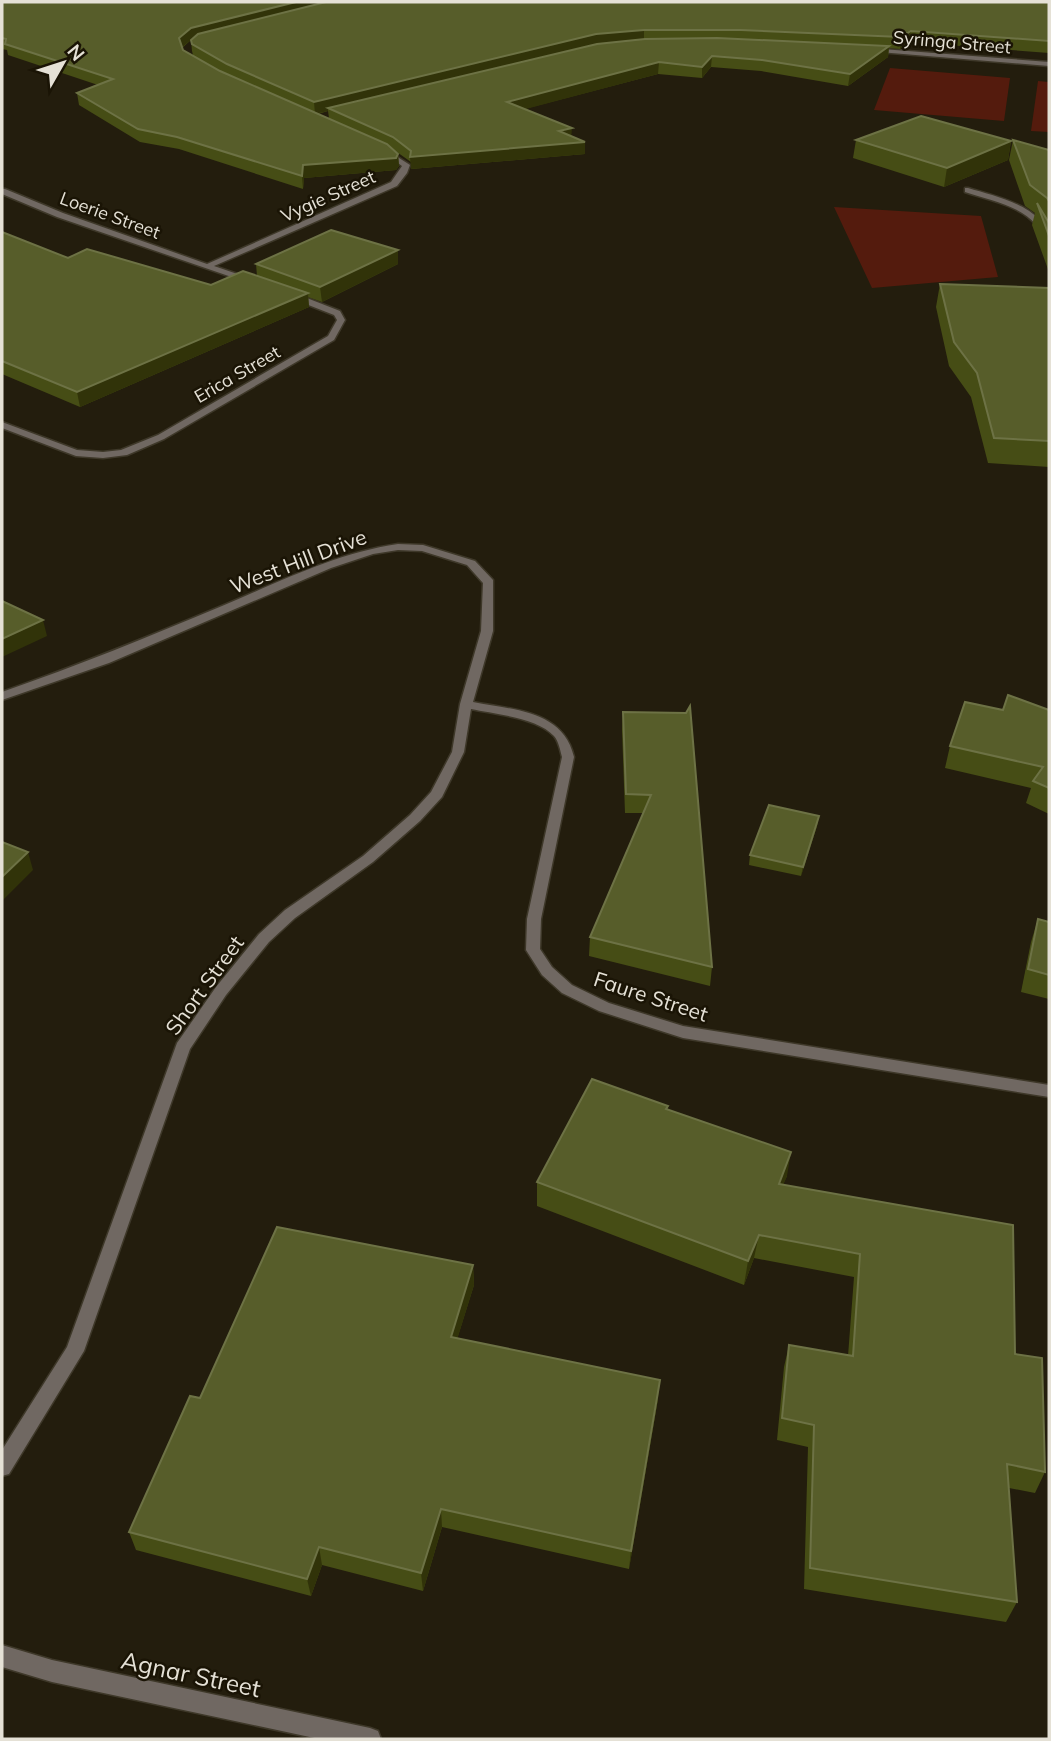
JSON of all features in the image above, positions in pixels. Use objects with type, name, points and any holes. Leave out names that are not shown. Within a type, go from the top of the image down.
[{"type":"street","name":"Syringa Street","points":[[866,50],[1049,64]]},
{"type":"street","name":"Vygie Street","points":[[208,267],[394,184],[406,165],[391,153],[370,143]]},
{"type":"street","points":[[968,190],[1029,216],[1039,223],[1049,243]]},
{"type":"street","name":"Loerie Street","points":[[2,191],[208,267]]},
{"type":"street","points":[[208,267],[257,283]]},
{"type":"street","name":"Erica Street","points":[[2,425],[76,453],[103,456],[139,447],[320,344],[338,330],[341,320],[337,313],[281,292]]},
{"type":"street","name":"West Hill Drive","points":[[2,696],[105,660],[327,566],[371,551],[398,547],[424,548],[471,563],[489,582],[487,631],[466,704]]},
{"type":"street","name":"Faure Street","points":[[466,704],[538,721],[557,732],[565,743],[568,757],[534,919],[533,950],[547,971],[567,989],[604,1007],[683,1032],[1049,1091]]},
{"type":"street","name":"Short Street","points":[[2,1467],[75,1351],[183,1047],[221,991],[264,938],[289,914],[368,859],[415,818],[437,794],[458,752],[466,704]]},
{"type":"street","name":"Agnar Street","points":[[2,1656],[52,1671],[370,1739]]},
{"type":"shaded area","points":[[890,68],[1010,78],[1004,121],[874,110]]},
{"type":"shaded area","points":[[1038,81],[1049,82],[1049,132],[1031,131]]},
{"type":"shaded area","points":[[834,207],[981,216],[998,277],[872,288]]},
{"type":"building","points":[[2,2],[296,2],[191,28],[179,38],[183,50],[220,71],[387,144],[398,154],[396,158],[303,165],[302,176],[177,137],[138,129],[77,93],[113,79],[5,44],[6,39],[2,38]]},
{"type":"building","points":[[326,2],[1049,2],[1049,41],[911,31],[901,37],[741,30],[644,30],[596,34],[314,102],[227,64],[192,44],[191,40],[198,34]]},
{"type":"building","points":[[717,38],[889,46],[850,74],[762,60],[712,56],[702,67],[659,62],[507,102],[572,128],[559,131],[585,142],[410,157],[411,151],[393,137],[328,108],[597,44],[645,39]]},
{"type":"building","points":[[921,116],[1011,141],[947,168],[856,140]]},
{"type":"building","points":[[1013,140],[1049,150],[1049,201],[1030,185]]},
{"type":"building","points":[[1037,203],[1049,223],[1049,236]]},
{"type":"building","points":[[331,230],[398,250],[320,287],[256,264]]},
{"type":"building","points":[[2,232],[68,258],[87,249],[211,285],[243,271],[308,293],[77,392],[2,361]]},
{"type":"building","points":[[940,284],[1049,288],[1049,441],[994,438],[977,373],[954,342]]},
{"type":"building","points":[[2,601],[43,620],[2,639]]},
{"type":"building","points":[[1008,695],[1049,710],[1049,788],[1033,781],[1043,767],[950,746],[965,702],[1003,710]]},
{"type":"building","points":[[690,706],[712,967],[590,937],[651,795],[626,794],[623,712],[686,713]]},
{"type":"building","points":[[769,805],[819,816],[803,867],[750,855]]},
{"type":"building","points":[[2,842],[28,852],[2,877]]},
{"type":"building","points":[[1038,919],[1049,922],[1049,975],[1028,969]]},
{"type":"building","points":[[592,1079],[668,1106],[666,1109],[791,1152],[779,1184],[1013,1225],[1015,1354],[1042,1358],[1045,1472],[1007,1464],[1017,1602],[810,1568],[814,1425],[782,1418],[789,1345],[853,1356],[860,1254],[759,1235],[748,1261],[537,1182]]},
{"type":"building","points":[[277,1227],[473,1265],[451,1337],[660,1380],[631,1551],[441,1509],[421,1573],[319,1547],[307,1579],[129,1532],[190,1396],[200,1398]]}]
